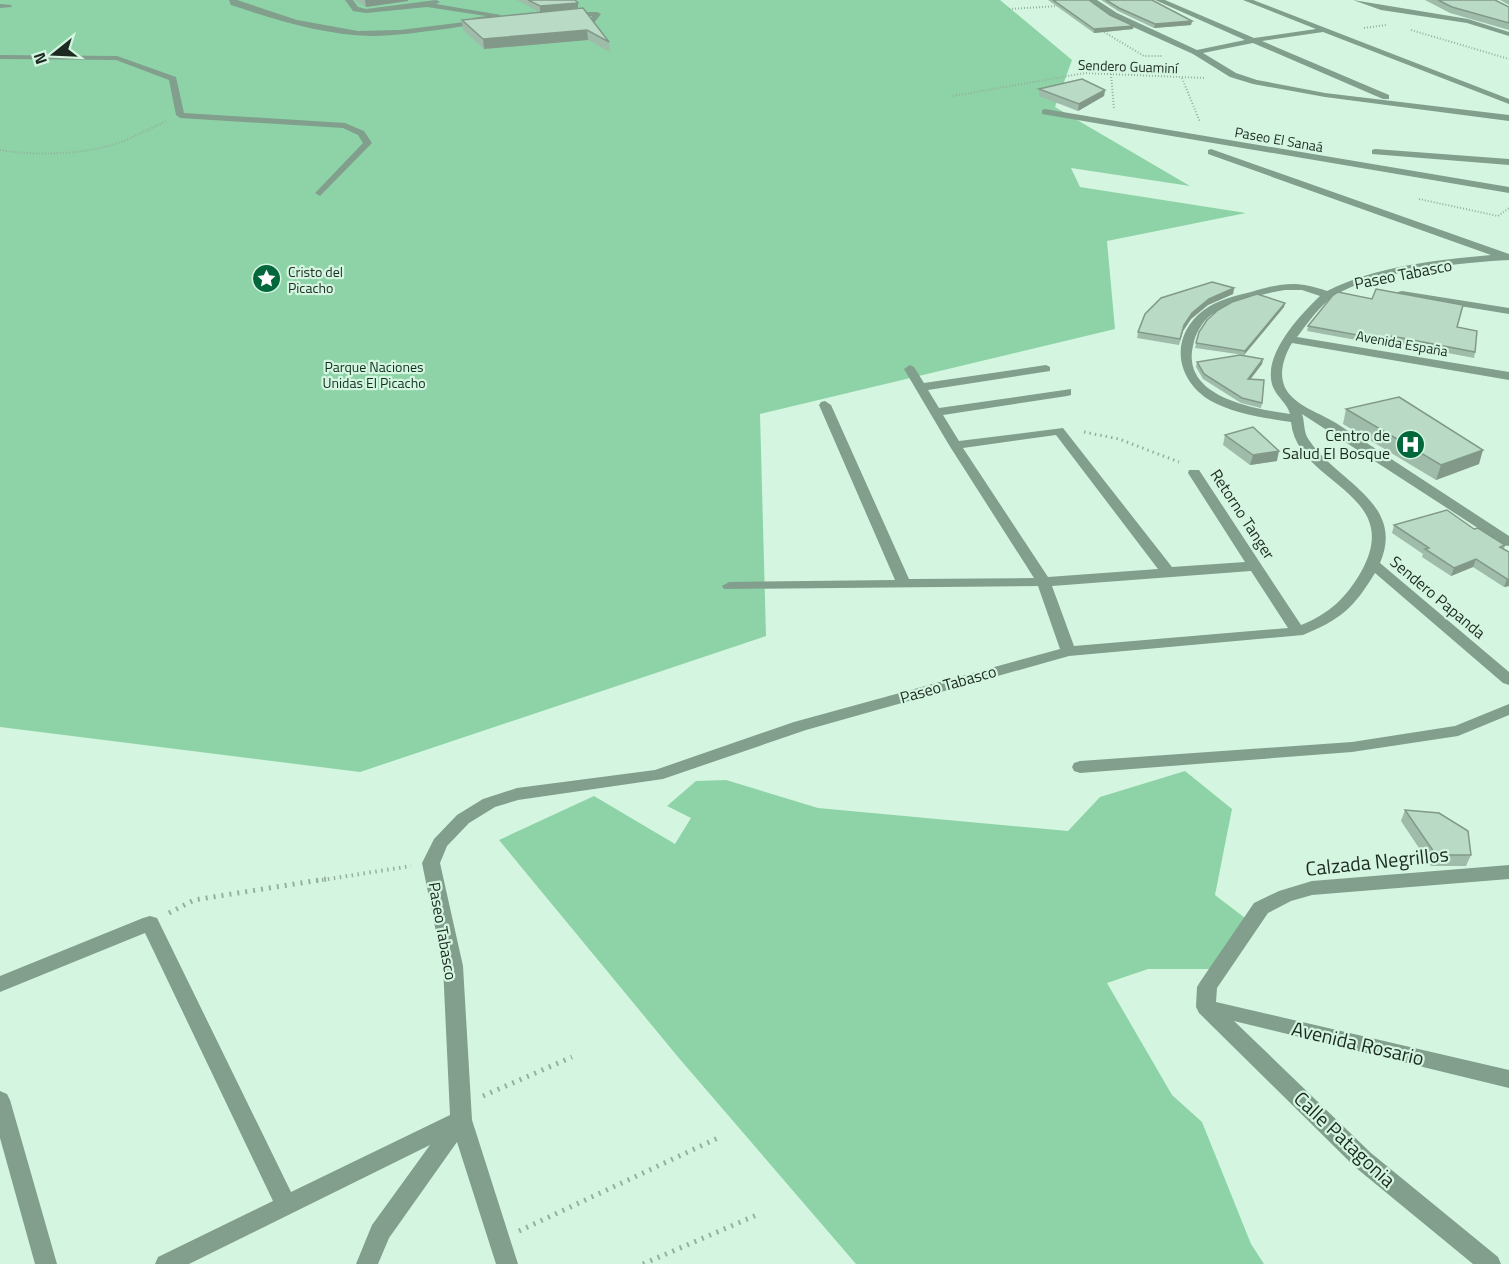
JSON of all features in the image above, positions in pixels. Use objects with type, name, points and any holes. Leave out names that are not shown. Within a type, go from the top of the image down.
[{"type":"street","points":[[232,0],[234,3],[253,10],[315,26],[359,33],[501,21]]},
{"type":"street","points":[[349,0],[356,9],[366,11],[427,5],[442,0]]},
{"type":"street","points":[[1159,0],[1408,106]]},
{"type":"street","points":[[1247,0],[1509,102]]},
{"type":"street","points":[[1357,0],[1380,8],[1468,21],[1509,34]]},
{"type":"street","points":[[1095,2],[1114,15],[1196,52],[1233,75],[1316,93],[1509,118]]},
{"type":"street","points":[[427,5],[497,15],[472,20],[473,23]]},
{"type":"street","points":[[564,14],[597,14],[594,21]]},
{"type":"street","points":[[1196,52],[1255,40],[1327,31]]},
{"type":"street","points":[[0,57],[117,58],[173,78],[180,115],[345,126],[361,133],[368,143],[320,193]]},
{"type":"street","name":"Paseo El Sanaá","points":[[1045,112],[1509,190]]},
{"type":"street","points":[[1211,152],[1507,257]]},
{"type":"street","points":[[1375,152],[1509,162]]},
{"type":"street","name":"Paseo Tabasco","points":[[507,1264],[460,1113],[453,966],[431,863],[440,843],[455,827],[463,819],[489,803],[517,794],[657,775],[800,726],[1068,651],[1298,632],[1318,624],[1339,611],[1372,564],[1381,541],[1380,531],[1358,495],[1304,444],[1296,430],[1295,411],[1279,387],[1277,359],[1289,339],[1328,295],[1346,285],[1402,272],[1507,257]]},
{"type":"street","points":[[1328,295],[1294,285],[1210,310],[1198,320],[1186,345],[1184,357],[1188,372],[1206,392],[1224,402],[1242,408],[1295,411],[1323,421],[1509,542]]},
{"type":"street","points":[[1346,285],[1369,289]]},
{"type":"street","points":[[1392,293],[1509,311]]},
{"type":"street","name":"Avenida España","points":[[1289,339],[1509,376]]},
{"type":"street","points":[[910,369],[1044,582],[1068,651]]},
{"type":"street","points":[[921,387],[1046,369]]},
{"type":"street","points":[[936,412],[1067,392]]},
{"type":"street","points":[[825,405],[904,584]]},
{"type":"street","points":[[956,445],[1059,431],[1168,572]]},
{"type":"street","name":"Retorno Tanger","points":[[1194,473],[1298,632]]},
{"type":"street","name":"Sendero Papanda","points":[[1372,564],[1509,680]]},
{"type":"street","points":[[729,586],[1044,582],[1255,566]]},
{"type":"street","points":[[1080,767],[1352,747],[1458,731],[1509,709]]},
{"type":"street","name":"Calzada Negrillos","points":[[1206,1007],[1207,987],[1261,908],[1285,896],[1312,888],[1509,872]]},
{"type":"street","points":[[0,984],[150,923],[287,1206]]},
{"type":"street","name":"Avenida Rosario","points":[[1206,1007],[1509,1079]]},
{"type":"street","name":"Calle Patagonia","points":[[1206,1007],[1363,1160],[1490,1264]]},
{"type":"street","points":[[0,1100],[46,1264]]},
{"type":"street","points":[[166,1264],[287,1206],[460,1113]]},
{"type":"street","points":[[367,1264],[380,1232],[460,1113]]},
{"type":"path","points":[[1009,9],[1095,2]]},
{"type":"path","points":[[1327,31],[1392,24]]},
{"type":"path","points":[[1403,28],[1509,59]]},
{"type":"path","points":[[1111,74],[1116,124]]},
{"type":"path","name":"Sendero Guaminí","points":[[952,96],[1072,75],[1111,74],[1182,78],[1233,75]]},
{"type":"path","points":[[1182,78],[1208,140]]},
{"type":"path","points":[[0,150],[14,153],[67,151],[112,145],[180,115]]},
{"type":"path","points":[[1419,199],[1498,216],[1509,208]]},
{"type":"path","name":"Retorno Tanger","points":[[1059,431],[1086,432],[1119,440],[1180,463],[1194,473]]},
{"type":"path","points":[[150,923],[194,900],[431,863]]},
{"type":"path","points":[[460,1113],[572,1057]]},
{"type":"path","points":[[500,1240],[720,1137]]},
{"type":"path","points":[[643,1264],[759,1214]]},
{"type":"green space","name":"Parque Naciones Unidas El Picacho","points":[[0,0],[1000,0],[1072,60],[1055,107],[1190,186],[1071,168],[1080,187],[1246,213],[1107,241],[1115,329],[760,414],[766,636],[360,772],[0,727]]},
{"type":"green space","points":[[1185,771],[1232,809],[1215,895],[1245,918],[1229,969],[1148,969],[1107,983],[1172,1095],[1202,1122],[1251,1244],[1264,1264],[856,1264],[678,1057],[499,840],[594,796],[675,844],[691,818],[667,806],[696,781],[726,780],[818,808],[1068,831],[1100,797]]},
{"type":"building","points":[[528,0],[575,0],[578,3],[540,6]]},
{"type":"building","points":[[1053,0],[1089,0],[1110,15],[1134,26],[1094,29]]},
{"type":"building","points":[[1106,0],[1152,0],[1192,21],[1155,24]]},
{"type":"building","points":[[1438,0],[1495,0],[1509,7],[1509,23],[1452,7]]},
{"type":"building","points":[[583,8],[609,42],[587,30],[483,39],[462,20]]},
{"type":"building","points":[[1082,79],[1105,90],[1079,104],[1039,89]]},
{"type":"building","points":[[1212,282],[1234,288],[1209,299],[1192,313],[1184,325],[1180,339],[1138,332],[1145,314],[1161,298]]},
{"type":"building","points":[[1376,289],[1463,305],[1457,327],[1477,331],[1475,352],[1392,336],[1390,341],[1308,326],[1338,292],[1372,299]]},
{"type":"building","points":[[1257,294],[1285,303],[1245,351],[1196,343],[1199,332],[1207,320],[1218,310],[1232,302]]},
{"type":"building","points":[[1240,355],[1263,359],[1248,379],[1264,380],[1262,403],[1242,398],[1204,374],[1197,362]]},
{"type":"building","points":[[1399,397],[1483,450],[1441,465],[1346,409]]},
{"type":"building","points":[[1253,427],[1279,451],[1253,455],[1225,435]]},
{"type":"building","points":[[1447,510],[1474,529],[1478,528],[1505,545],[1500,547],[1509,552],[1509,579],[1476,559],[1454,568],[1394,525]]},
{"type":"building","points":[[1405,810],[1439,813],[1468,831],[1471,855],[1436,855]]},
{"type":"place","name":"Cristo del Picacho","points":[[267,279]]},
{"type":"place","name":"Centro de Salud El Bosque","points":[[1411,444]]}]
